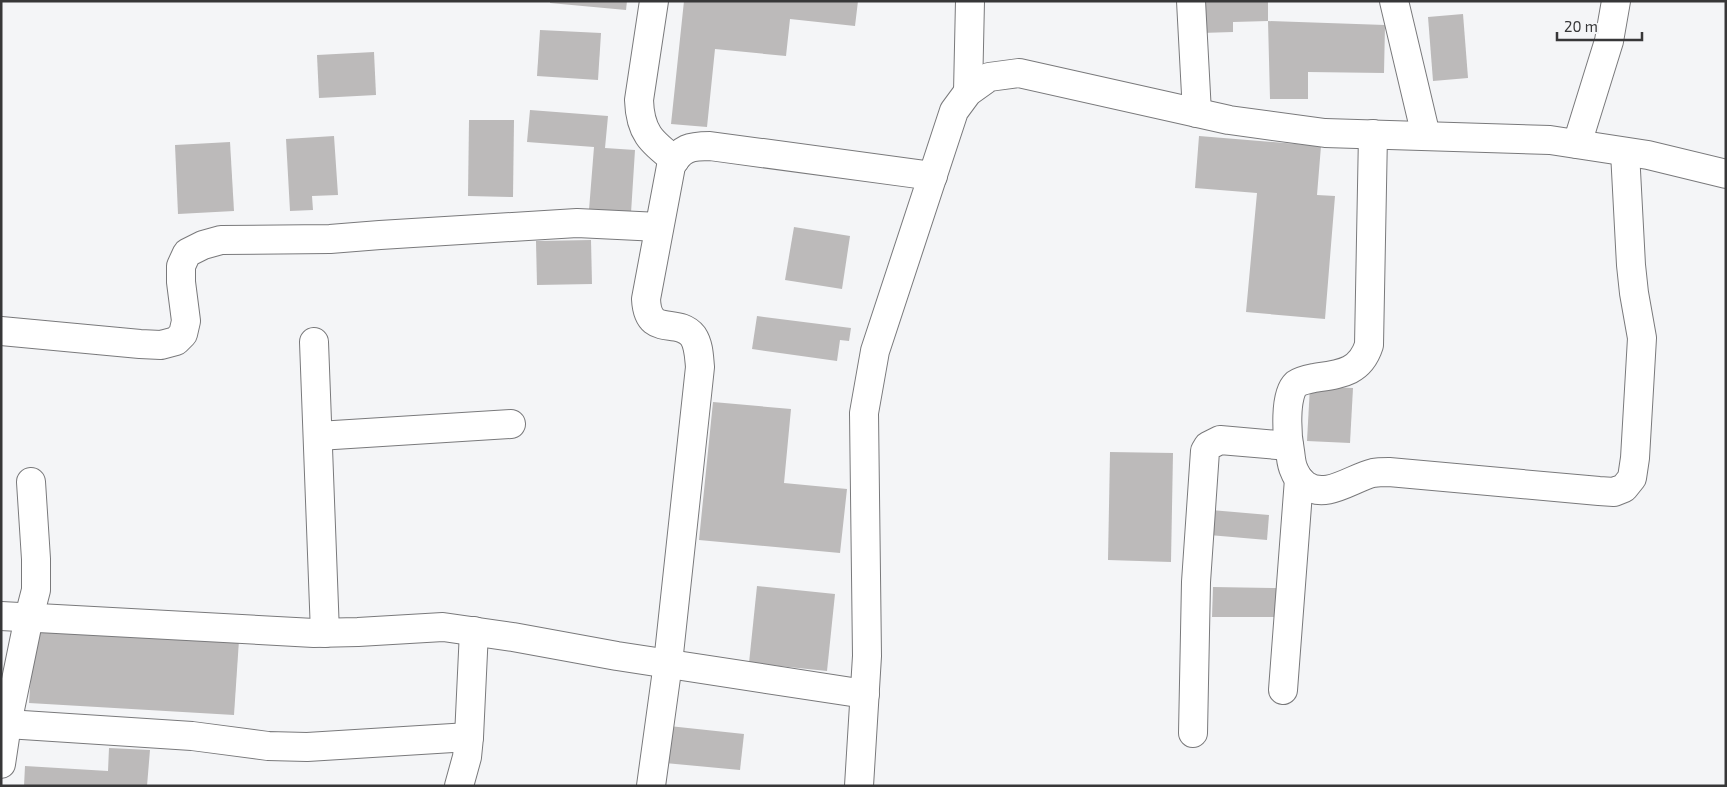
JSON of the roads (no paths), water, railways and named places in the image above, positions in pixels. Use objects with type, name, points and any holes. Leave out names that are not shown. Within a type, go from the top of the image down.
[{"type":"street","points":[[654,1],[639,100],[640,111],[642,123],[655,145],[675,160]]},
{"type":"street","points":[[968,92],[970,1]]},
{"type":"street","points":[[1191,1],[1197,112]]},
{"type":"street","points":[[1394,1],[1426,136]]},
{"type":"street","points":[[1577,144],[1609,40],[1616,1]]},
{"type":"street","points":[[859,786],[867,656],[863,455],[864,413],[875,352],[954,112],[968,92],[989,77],[1019,73],[1229,120],[1325,133],[1550,140],[1648,155],[1726,174]]},
{"type":"street","points":[[1373,134],[1369,345],[1365,358],[1356,366],[1339,374],[1297,383],[1292,390],[1287,411],[1289,446],[1294,470],[1299,479],[1316,491],[1326,490],[1375,472],[1599,492],[1614,492],[1624,488],[1632,478],[1635,458],[1642,338],[1631,265],[1625,152]]},
{"type":"street","points":[[651,786],[668,662],[700,367],[698,349],[693,336],[685,330],[656,322],[649,317],[646,309],[646,299],[669,175],[675,160],[679,153],[694,146],[710,146],[933,176]]},
{"type":"street","points":[[1,331],[140,344],[161,345],[176,341],[183,334],[186,321],[181,266],[187,253],[203,245],[221,240],[330,239],[577,223],[659,227]]},
{"type":"street","points":[[314,342],[325,632]]},
{"type":"street","points":[[318,436],[511,424]]},
{"type":"street","points":[[1193,733],[1196,582],[1206,451],[1208,446],[1220,440],[1289,446]]},
{"type":"street","points":[[1283,690],[1299,479]]},
{"type":"street","points":[[1,764],[7,724],[36,590],[31,482]]},
{"type":"street","points":[[1,616],[325,632],[443,627],[513,636],[617,656],[668,662],[865,694]]},
{"type":"street","points":[[459,786],[467,757],[469,737],[474,631]]},
{"type":"street","points":[[7,724],[192,736],[268,746],[297,747],[469,737]]}]
